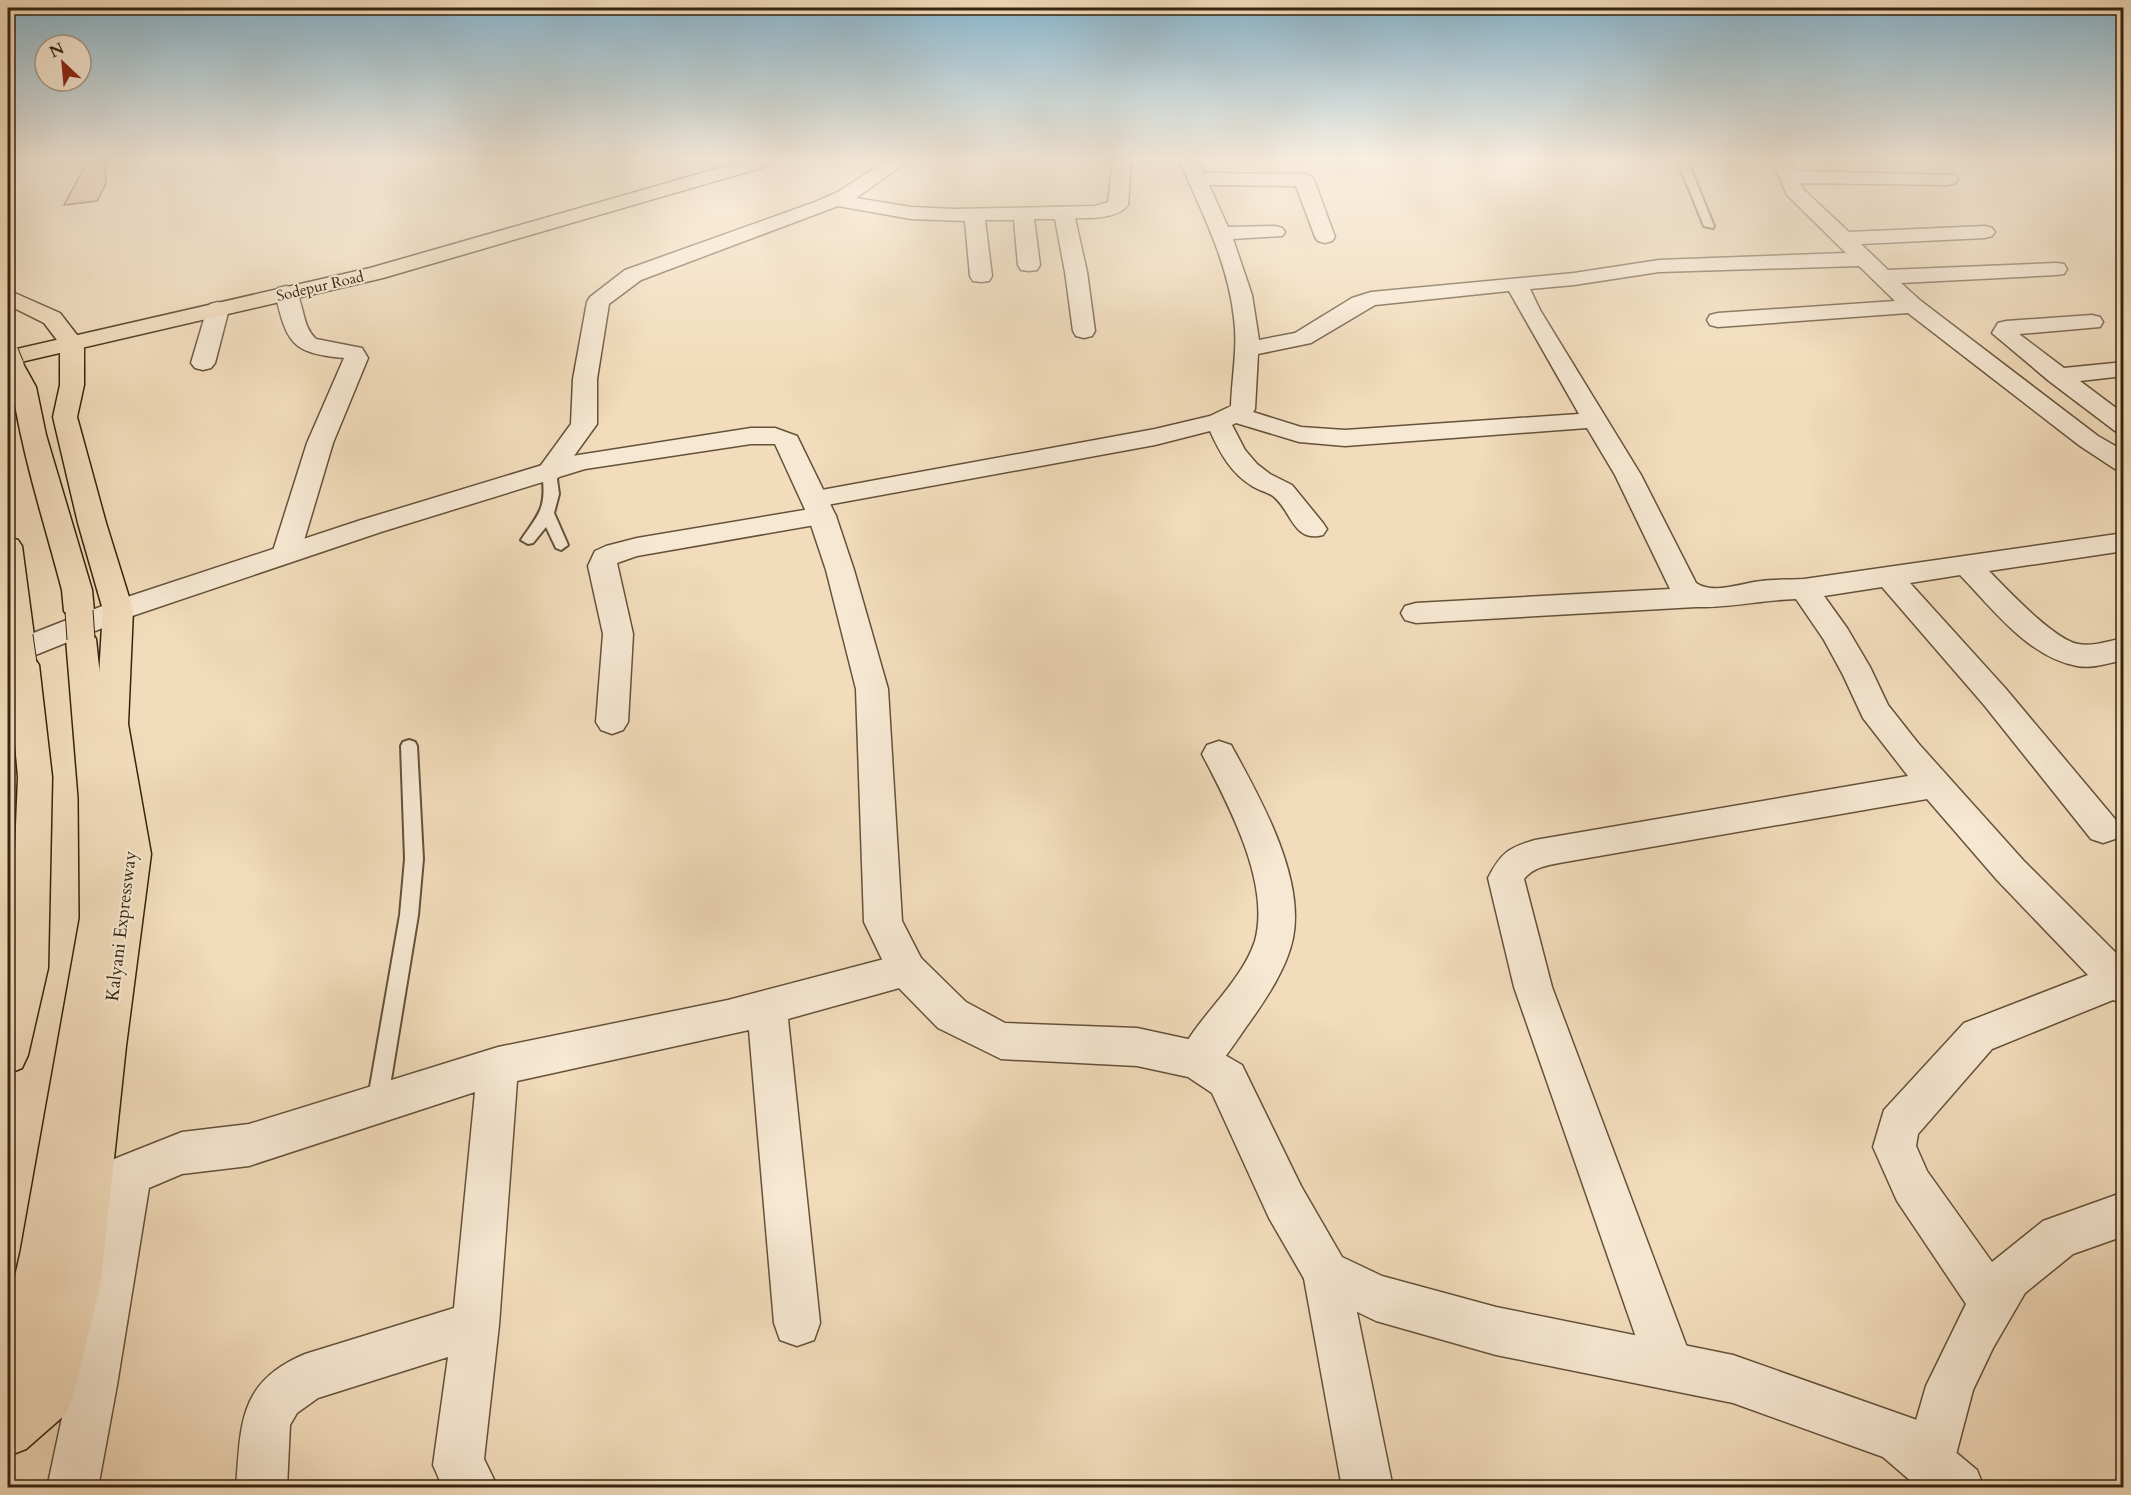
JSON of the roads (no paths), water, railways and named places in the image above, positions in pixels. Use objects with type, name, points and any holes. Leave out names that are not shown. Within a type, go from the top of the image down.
[{"type":"main road","name":"Sodepur Road","points":[[10,358],[375,273],[525,230]]},
{"type":"main road","points":[[8,297],[52,318],[72,344]]},
{"type":"main road","name":"Kalyani Expressway","points":[[8,1431],[49,1397],[78,1281],[106,1046],[133,854],[112,724],[118,610],[92,524],[65,417],[72,385],[72,344]]},
{"type":"main road","points":[[8,1404],[44,1250],[99,918],[96,798],[77,590],[33,435],[24,387],[10,358]]},
{"type":"main road","points":[[8,546],[11,558],[17,652],[35,777],[29,968],[8,1055]]},
{"type":"street","points":[[549,472],[584,424],[585,379],[598,302],[633,275],[755,230]]},
{"type":"street","points":[[976,230],[981,276]]},
{"type":"street","points":[[1025,230],[1029,265]]},
{"type":"street","points":[[1067,230],[1084,331]]},
{"type":"street","points":[[612,722],[618,634],[602,566],[605,558],[637,547],[1155,437],[1226,418],[1243,409],[1246,348],[1244,305],[1220,230]]},
{"type":"street","points":[[1322,230],[1325,237]]},
{"type":"street","points":[[1834,230],[1912,306],[2089,441],[2120,457]]},
{"type":"street","points":[[1221,233],[1275,232]]},
{"type":"street","points":[[1842,238],[1985,232]]},
{"type":"street","points":[[1246,348],[1286,343],[1303,338],[1371,299],[1574,279],[1659,266],[2056,269]]},
{"type":"street","points":[[1524,283],[1518,287],[1522,295],[1628,475],[1685,589],[1696,597]]},
{"type":"street","points":[[286,293],[297,331],[307,343],[315,347],[354,353],[356,358],[320,443],[286,554]]},
{"type":"street","points":[[1718,320],[1912,306]]},
{"type":"street","points":[[203,363],[218,309]]},
{"type":"street","points":[[2092,322],[2006,328],[2003,333],[2124,426]]},
{"type":"street","points":[[2057,376],[2124,369]]},
{"type":"street","points":[[1226,418],[1299,434],[1345,438],[1595,420]]},
{"type":"street","points":[[1226,418],[1233,453],[1248,470],[1283,491],[1314,530]]},
{"type":"street","points":[[17,652],[118,610],[286,554],[581,462],[751,436],[775,435],[788,441],[819,508],[840,570],[872,688],[883,922],[906,970],[952,1016],[1002,1041],[1137,1047],[1197,1060],[1227,1079],[1285,1202],[1326,1273],[1368,1488]]},
{"type":"street","points":[[1416,613],[1696,597],[1718,598],[1763,590],[1804,589],[2124,542]]},
{"type":"street","points":[[1965,564],[2056,647],[2076,656],[2096,655],[2124,649]]},
{"type":"street","points":[[1888,576],[1995,697],[2103,829]]},
{"type":"street","points":[[1804,589],[1836,635],[1859,675],[1874,710],[1906,752],[2010,870],[2121,984],[1978,1036],[1946,1073],[1915,1103],[1899,1124],[1894,1147],[1912,1186],[1992,1304]]},
{"type":"street","points":[[1197,1060],[1259,974],[1274,941],[1279,913],[1271,878],[1249,812],[1219,754]]},
{"type":"street","points":[[1670,1366],[1533,987],[1506,878],[1511,866],[1517,860],[1559,849],[1934,785]]},
{"type":"street","points":[[72,1488],[93,1385],[129,1174],[182,1153],[249,1145],[498,1066],[728,1018],[906,970]]},
{"type":"street","points":[[767,1007],[797,1323]]},
{"type":"street","points":[[473,1488],[458,1465],[476,1325],[498,1066]]},
{"type":"street","points":[[1944,1475],[1950,1386],[1976,1331],[2009,1277],[2059,1237],[2124,1214]]},
{"type":"street","points":[[1326,1273],[1376,1298],[1496,1330],[1733,1379],[1899,1438],[1944,1475]]},
{"type":"street","points":[[261,1488],[266,1420],[280,1396],[305,1378],[476,1325]]},
{"type":"lane","points":[[528,540],[548,513],[552,494],[549,472]]},
{"type":"lane","points":[[548,513],[561,545]]},
{"type":"lane","points":[[376,1105],[409,915],[414,859],[409,746]]}]
